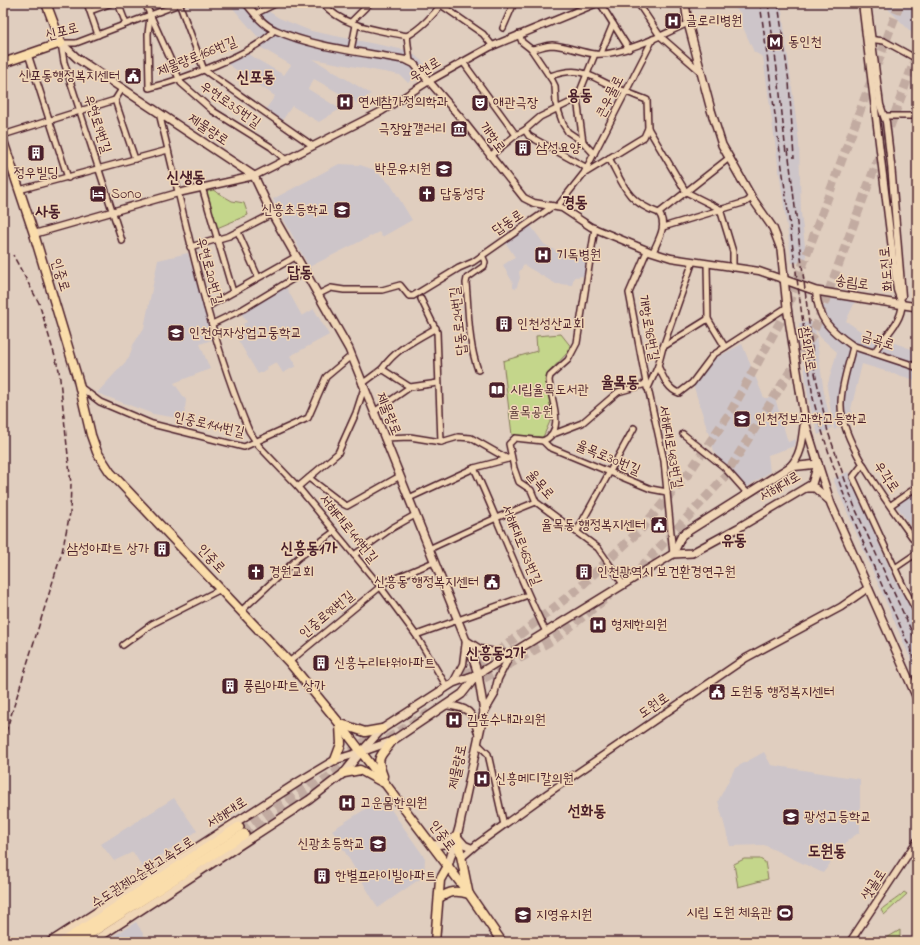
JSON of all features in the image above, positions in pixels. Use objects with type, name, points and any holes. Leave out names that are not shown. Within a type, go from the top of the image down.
[{"type":"highway","name":"수도권제2순환고속도로","points":[[63,942],[156,881],[241,830],[126,910],[77,942]]},
{"type":"highway","points":[[105,907],[122,900],[156,881]]},
{"type":"highway","points":[[85,942],[126,910]]},
{"type":"main road","name":"제물량로","points":[[46,3],[61,43],[78,58],[122,89],[254,176],[272,214],[306,271],[349,350],[466,640],[478,674],[484,712],[478,733],[457,836],[448,866],[440,880],[435,942]]},
{"type":"main road","name":"참외전로","points":[[685,3],[688,23],[716,128],[729,158],[752,198],[776,234],[783,260],[788,307],[805,422],[831,504],[917,698]]},
{"type":"main road","name":"신포로","points":[[3,63],[61,43]]},
{"type":"main road","name":"인중로","points":[[3,141],[34,234],[97,452],[110,472],[289,662],[340,724],[386,784],[469,894],[502,942]]},
{"type":"main road","name":"송림로","points":[[785,280],[816,291],[917,307]]},
{"type":"main road","points":[[790,467],[796,461],[800,451],[805,422]]},
{"type":"main road","name":"서해대로","points":[[92,942],[309,800],[344,773],[382,729],[450,685],[478,674],[673,554],[692,553],[738,528],[812,484],[818,464],[790,467],[682,536],[673,554]]},
{"type":"main road","points":[[799,491],[809,487],[815,488],[826,496],[831,504]]},
{"type":"main road","name":"서해대로","points":[[50,942],[336,760],[392,741],[462,694],[478,674]]},
{"type":"main road","points":[[484,712],[494,695]]},
{"type":"main road","points":[[336,760],[341,744],[340,724],[364,732],[382,729]]},
{"type":"main road","points":[[386,784],[378,762],[380,755],[392,741]]},
{"type":"main road","points":[[344,773],[360,770],[386,784]]},
{"type":"main road","points":[[432,845],[444,844],[457,836],[469,894]]},
{"type":"main road","points":[[439,898],[457,890],[469,894]]},
{"type":"street","points":[[87,3],[98,35]]},
{"type":"street","points":[[90,11],[112,3]]},
{"type":"street","points":[[118,3],[126,24]]},
{"type":"street","name":"우현로35번길","points":[[145,3],[179,80],[186,88],[210,108],[271,147],[286,161]]},
{"type":"street","name":"신포로","points":[[61,43],[76,43],[150,16],[180,3]]},
{"type":"street","points":[[180,3],[204,70],[312,146]]},
{"type":"street","points":[[246,3],[255,14],[274,30],[324,46],[410,62],[407,36]]},
{"type":"street","points":[[255,14],[277,3]]},
{"type":"street","points":[[322,3],[338,16],[354,24],[407,36],[412,33],[441,4],[483,34],[492,46]]},
{"type":"street","points":[[351,50],[354,24],[370,3]]},
{"type":"street","points":[[503,28],[514,3]]},
{"type":"street","name":"우현로","points":[[34,234],[178,193],[254,176],[382,111],[429,80],[492,46],[597,3]]},
{"type":"street","points":[[600,3],[629,49]]},
{"type":"street","points":[[638,3],[660,36],[701,71]]},
{"type":"street","name":"화도진로","points":[[862,3],[880,105],[884,116],[896,213],[902,304]]},
{"type":"street","name":"화도진로","points":[[867,3],[869,39],[897,290],[902,304]]},
{"type":"street","name":"제물량로166번길","points":[[150,16],[148,34],[149,88],[179,80],[204,70],[259,43],[274,30]]},
{"type":"street","points":[[531,49],[550,45],[570,47],[598,54],[629,49],[688,23]]},
{"type":"street","points":[[583,142],[577,99],[588,73],[613,24]]},
{"type":"street","points":[[519,34],[522,42],[531,49],[550,76],[555,86],[558,109],[568,132],[583,142],[594,154]]},
{"type":"street","name":"큰우물로","points":[[555,207],[585,171],[653,39]]},
{"type":"street","points":[[869,39],[884,41],[917,59]]},
{"type":"street","name":"우현로9번길","points":[[61,43],[64,62],[113,212]]},
{"type":"street","points":[[28,54],[68,178]]},
{"type":"street","name":"개항로","points":[[410,62],[429,80],[524,198],[534,203],[562,208],[595,228],[650,251],[707,264],[759,271],[785,280]]},
{"type":"street","points":[[463,62],[516,134]]},
{"type":"street","points":[[550,76],[571,71],[588,73],[626,92],[648,100],[648,128],[686,192],[720,209],[733,252],[733,268]]},
{"type":"street","points":[[3,135],[115,100],[122,89]]},
{"type":"street","points":[[490,156],[516,134],[525,130],[540,117],[577,99]]},
{"type":"street","points":[[115,100],[135,159]]},
{"type":"street","points":[[884,116],[915,116],[917,106]]},
{"type":"street","points":[[159,113],[178,193]]},
{"type":"street","name":"큰우물로","points":[[585,171],[644,137],[648,128]]},
{"type":"street","points":[[525,130],[529,136],[585,171]]},
{"type":"street","points":[[19,190],[168,150]]},
{"type":"street","points":[[609,158],[626,192],[644,207],[659,213],[663,220],[663,227],[752,198]]},
{"type":"street","points":[[659,213],[729,158]]},
{"type":"street","points":[[202,187],[233,292]]},
{"type":"street","name":"우현로20번길","points":[[178,193],[190,247],[212,324],[242,414],[256,443]]},
{"type":"street","name":"답동로","points":[[319,294],[331,288],[344,290],[382,290],[400,285],[409,296],[413,296],[459,268],[468,266],[476,259],[555,207]]},
{"type":"street","points":[[113,212],[122,241]]},
{"type":"street","points":[[190,247],[238,232],[272,214]]},
{"type":"street","name":"개항로96번길","points":[[648,390],[629,293],[663,227]]},
{"type":"street","points":[[552,435],[557,420],[549,380],[550,376],[568,360],[577,343],[595,228]]},
{"type":"street","points":[[238,232],[258,277]]},
{"type":"street","name":"답동로24번길","points":[[478,370],[474,358],[470,332],[466,284],[467,278],[484,266],[485,262],[482,255]]},
{"type":"street","points":[[207,307],[297,256]]},
{"type":"street","name":"서해대로483번길","points":[[673,554],[664,461],[648,390],[658,366],[662,346],[693,261]]},
{"type":"street","points":[[707,264],[708,319],[725,347]]},
{"type":"street","points":[[212,324],[243,309],[306,271]]},
{"type":"street","name":"금곡로","points":[[816,291],[818,310],[823,318],[837,333],[853,346],[917,366]]},
{"type":"street","points":[[421,299],[436,328],[441,442]]},
{"type":"street","points":[[874,353],[882,340],[896,323],[900,316],[902,304]]},
{"type":"street","points":[[658,366],[669,386],[674,391],[679,393],[692,383],[708,360],[725,347],[788,307]]},
{"type":"street","points":[[662,346],[708,319]]},
{"type":"street","points":[[298,487],[338,453],[356,413],[363,386],[382,369],[391,357],[401,349],[436,328]]},
{"type":"street","name":"우각로","points":[[853,346],[840,402],[845,429],[850,442],[863,464],[917,544]]},
{"type":"street","name":"인중로144번길","points":[[79,386],[100,402],[152,424],[244,447],[256,443],[308,418],[326,377],[351,356]]},
{"type":"street","points":[[382,369],[413,386]]},
{"type":"street","points":[[374,412],[413,386],[438,383]]},
{"type":"street","points":[[543,441],[552,435],[582,423],[618,392],[646,384]]},
{"type":"street","points":[[577,531],[634,428]]},
{"type":"street","points":[[683,434],[724,467],[748,494]]},
{"type":"street","points":[[384,438],[410,437],[441,442],[458,437],[471,438],[510,457]]},
{"type":"street","name":"율목로","points":[[543,441],[513,438],[509,444],[510,457],[519,482],[531,490],[536,502],[564,524],[577,531],[602,552],[623,584]]},
{"type":"street","name":"율목로30번길","points":[[543,441],[549,447],[609,472],[651,489],[667,492]]},
{"type":"street","name":"서해대로449번길","points":[[256,443],[298,487],[334,532],[354,554],[416,635],[450,685]]},
{"type":"street","points":[[409,498],[474,468],[510,457]]},
{"type":"street","points":[[863,464],[853,478],[917,612]]},
{"type":"street","name":"서해대로463번길","points":[[474,468],[528,595],[546,632]]},
{"type":"street","points":[[309,478],[342,504],[347,506],[400,476]]},
{"type":"street","points":[[890,505],[917,487]]},
{"type":"street","points":[[429,549],[496,518],[536,502]]},
{"type":"street","points":[[354,554],[392,528],[415,515]]},
{"type":"street","points":[[241,611],[298,558],[334,532]]},
{"type":"street","points":[[895,568],[917,553]]},
{"type":"street","name":"인중로98번길","points":[[289,662],[379,586],[434,562]]},
{"type":"street","name":"도원로","points":[[461,858],[472,848],[504,825],[746,658],[841,607],[868,588]]},
{"type":"street","points":[[123,645],[152,624],[221,589]]},
{"type":"street","points":[[416,635],[528,595]]},
{"type":"street","points":[[450,685],[463,664],[466,640],[480,650],[510,655],[498,679],[494,695]]},
{"type":"street","points":[[446,705],[467,709],[472,714],[478,733]]},
{"type":"street","points":[[477,743],[488,754],[504,825]]},
{"type":"street","points":[[457,836],[465,845],[472,848]]},
{"type":"street","name":"샛골로","points":[[850,942],[917,841]]},
{"type":"shaded area","points":[[233,3],[263,3],[265,9],[279,18],[311,31],[410,51],[426,65],[408,83],[400,75],[313,59],[371,94],[357,103],[314,79],[308,89],[340,109],[319,122],[292,106],[282,121],[266,109],[275,96],[226,63],[246,53],[284,75],[291,65],[260,47],[267,40],[257,36],[231,6]]},
{"type":"shaded area","points":[[727,3],[781,3],[799,142],[801,213],[807,262],[792,263],[763,57],[754,52],[742,25],[741,13]]},
{"type":"shaded area","points":[[882,3],[912,3],[917,8],[917,38]]},
{"type":"shaded area","name":"신흥초등학교","points":[[339,164],[360,165],[375,170],[391,185],[412,220],[382,237],[379,232],[309,267],[273,199]]},
{"type":"shaded area","name":"기독병원","points":[[530,225],[544,244],[558,252],[587,258],[584,276],[574,277],[572,285],[556,284],[524,265],[519,272],[520,278],[516,289],[513,288],[513,283],[503,265],[515,257],[505,242]]},
{"type":"shaded area","name":"인천여자상업고둥학교","points":[[188,253],[214,339],[200,344],[210,369],[174,383],[186,400],[184,419],[153,414],[97,393],[129,358],[133,345],[144,328],[158,260]]},
{"type":"shaded area","points":[[286,287],[302,316],[314,309],[329,335],[290,356],[296,366],[283,373],[276,362],[267,367],[268,369],[258,374],[235,335],[246,329],[243,324],[247,322],[241,313]]},
{"type":"shaded area","points":[[830,298],[855,302],[846,321],[869,337],[889,341],[917,351],[917,378],[915,380],[862,364],[851,409],[855,418],[834,430],[827,387],[837,352],[820,337],[815,328],[824,393],[832,428],[818,435],[808,398],[799,323],[814,322],[814,325],[823,321],[819,313]]},
{"type":"shaded area","name":"인천정보과학고등학교","points":[[742,344],[764,398],[775,398],[788,442],[796,439],[795,446],[768,455],[770,472],[747,487],[715,454],[692,381],[716,358]]},
{"type":"shaded area","points":[[848,472],[893,576],[917,620],[917,674],[833,479]]},
{"type":"shaded area","points":[[917,490],[917,536],[896,505]]},
{"type":"shaded area","name":"광성고등학교","points":[[764,752],[771,765],[860,779],[860,832],[848,840],[823,873],[764,845],[730,846],[718,801],[735,768]]},
{"type":"shaded area","points":[[174,798],[197,831],[143,868],[133,852],[114,861],[101,844]]},
{"type":"shaded area","name":"신광초등학교","points":[[383,798],[425,858],[424,876],[378,908],[332,830]]},
{"type":"shaded area","points":[[136,922],[148,942],[104,942]]},
{"type":"green space","points":[[213,190],[232,201],[244,203],[248,215],[217,228],[206,192]]},
{"type":"green space","name":"율목공원","points":[[561,334],[572,348],[550,371],[545,380],[553,415],[543,437],[512,435],[503,361],[537,351],[536,336]]},
{"type":"green space","points":[[744,859],[760,859],[765,862],[768,879],[738,887],[734,864]]},
{"type":"green space","points":[[904,892],[907,894],[884,915],[881,910]]},
{"type":"green space","points":[[900,930],[900,939],[917,940],[917,942],[880,942]]},
{"type":"tunnel","points":[[453,683],[490,658],[579,588],[641,529],[688,474],[731,411],[785,313],[900,3]]},
{"type":"tunnel","points":[[631,578],[724,478],[812,336],[917,54]]},
{"type":"tunnel","points":[[472,685],[556,638],[609,596]]},
{"type":"tunnel","points":[[376,746],[433,710]]},
{"type":"tunnel","points":[[340,759],[377,733]]},
{"type":"tunnel","points":[[244,834],[355,759]]},
{"type":"tunnel","points":[[239,827],[313,777]]},
{"type":"railway","points":[[760,3],[813,398],[823,433],[846,500],[873,566],[917,664]]},
{"type":"railway","points":[[768,3],[779,84],[786,154]]},
{"type":"railway","points":[[778,3],[789,82],[794,158]]},
{"type":"railway","points":[[788,149],[815,373],[828,432],[855,508],[917,643]]},
{"type":"railway","points":[[3,741],[62,552],[70,513],[71,484],[59,370],[39,303],[13,255]]},
{"type":"place","name":"글로리병원","points":[[673,21]]},
{"type":"place","name":"동인천","points":[[775,42]]},
{"type":"place","name":"신포동행정복지센터","points":[[133,76]]},
{"type":"place","name":"연세참가정의학과","points":[[345,102]]},
{"type":"place","name":"애관극장","points":[[480,103]]},
{"type":"place","name":"극장앞갤러리","points":[[459,129]]},
{"type":"place","name":"삼성요양","points":[[523,148]]},
{"type":"place","name":"정우빌딩","points":[[36,153]]},
{"type":"place","name":"박문유치원","points":[[444,169]]},
{"type":"place","name":"Sono","points":[[98,194]]},
{"type":"place","name":"답동성당","points":[[427,194]]},
{"type":"place","name":"신흥초등학교","points":[[342,210]]},
{"type":"place","name":"기독병원","points":[[543,255]]},
{"type":"place","name":"인천성산교회","points":[[504,324]]},
{"type":"place","name":"인천여자상업고둥학교","points":[[176,333]]},
{"type":"place","name":"시립율목도서관","points":[[497,390]]},
{"type":"place","name":"인천정보과학고등학교","points":[[742,419]]},
{"type":"place","name":"율목동 행정복지센터","points":[[659,525]]},
{"type":"place","name":"삼성아파트 상가","points":[[162,549]]},
{"type":"place","name":"경원교회","points":[[256,572]]},
{"type":"place","name":"인천광역시 보건환경연구원","points":[[584,572]]},
{"type":"place","name":"신흥동 행정복지센터","points":[[492,582]]},
{"type":"place","name":"형제한의원","points":[[598,625]]},
{"type":"place","name":"신흥누리타워아파트","points":[[321,663]]},
{"type":"place","name":"풍림아파트 상가","points":[[230,686]]},
{"type":"place","name":"도원동 행정복지센터","points":[[717,692]]},
{"type":"place","name":"김훈수내과의원","points":[[454,720]]},
{"type":"place","name":"신흥메디칼의원","points":[[482,779]]},
{"type":"place","name":"고운몸한의원","points":[[347,803]]},
{"type":"place","name":"광성고등학교","points":[[791,817]]},
{"type":"place","name":"신광초등학교","points":[[378,844]]},
{"type":"place","name":"한별프라이빌아파트","points":[[322,876]]},
{"type":"place","name":"시립 도원 체육관","points":[[785,913]]},
{"type":"place","name":"지영유치원","points":[[523,915]]},
{"type":"district","name":"신포동","points":[[256,78]]},
{"type":"district","name":"용동","points":[[580,96]]},
{"type":"district","name":"신생동","points":[[186,178]]},
{"type":"district","name":"경동","points":[[575,203]]},
{"type":"district","name":"사동","points":[[48,212]]},
{"type":"district","name":"답동","points":[[300,273]]},
{"type":"district","name":"율목동","points":[[620,383]]},
{"type":"district","name":"유동","points":[[734,541]]},
{"type":"district","name":"신흥동1가","points":[[309,549]]},
{"type":"district","name":"신흥동2가","points":[[496,654]]},
{"type":"district","name":"선화동","points":[[587,812]]},
{"type":"district","name":"도원동","points":[[827,852]]}]
